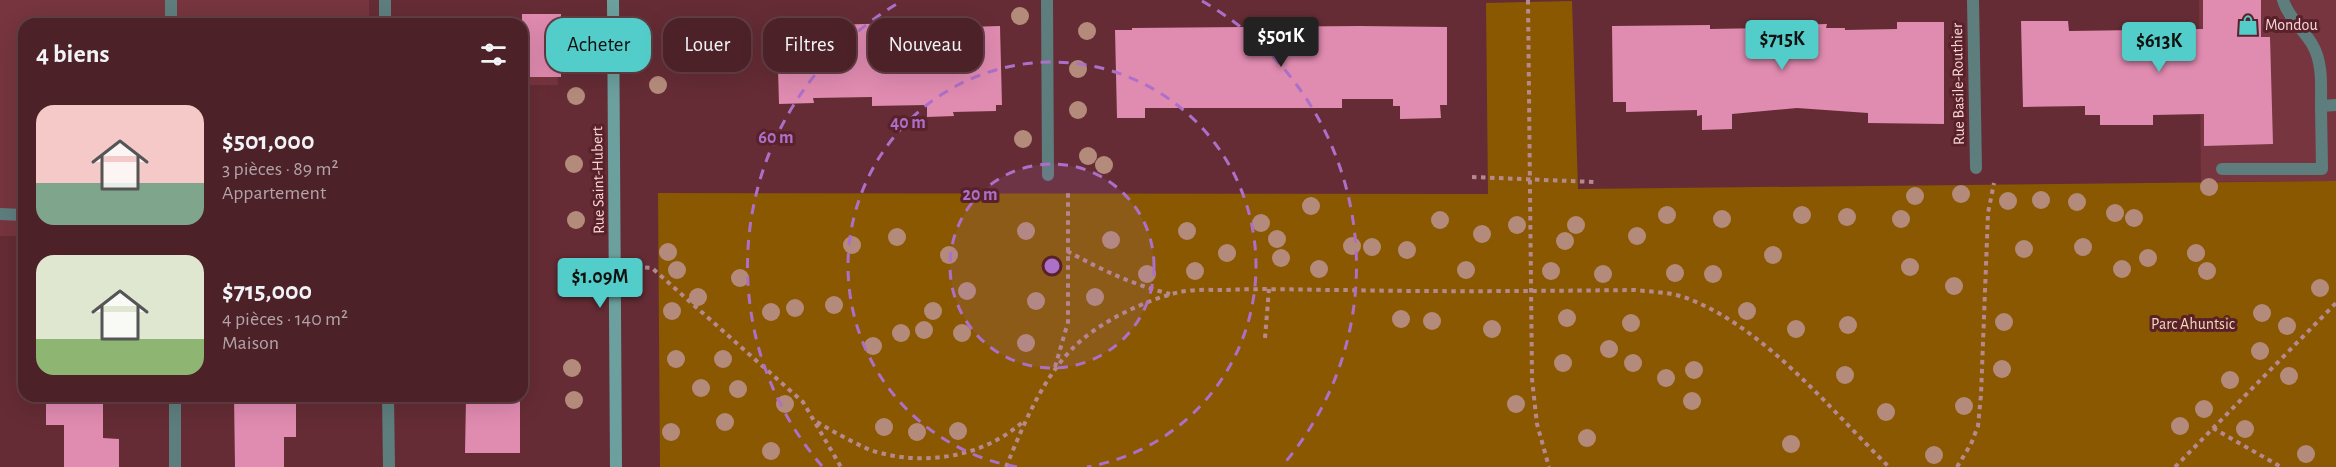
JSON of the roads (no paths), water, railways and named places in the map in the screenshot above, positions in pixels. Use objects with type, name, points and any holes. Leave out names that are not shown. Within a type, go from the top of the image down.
[{"type":"main road","name":"Rue Saint-Hubert","points":[[613,0],[616,467]]},
{"type":"street","points":[[171,0],[171,18]]},
{"type":"street","points":[[385,0],[386,18]]},
{"type":"street","points":[[1047,0],[1048,175]]},
{"type":"street","name":"Rue Basile-Routhier","points":[[1973,0],[1976,168]]},
{"type":"street","points":[[2222,169],[2322,169],[2320,74],[2314,47],[2293,19],[2283,0]]},
{"type":"street","points":[[2321,106],[2336,105]]},
{"type":"street","points":[[0,214],[18,214]]},
{"type":"street","points":[[175,402],[175,467]]},
{"type":"street","points":[[388,402],[389,467]]},
{"type":"place","name":"Mondou","points":[[2248,25]]},
{"type":"park label","name":"Parc Ahuntsic","points":[[2193,324]]}]
